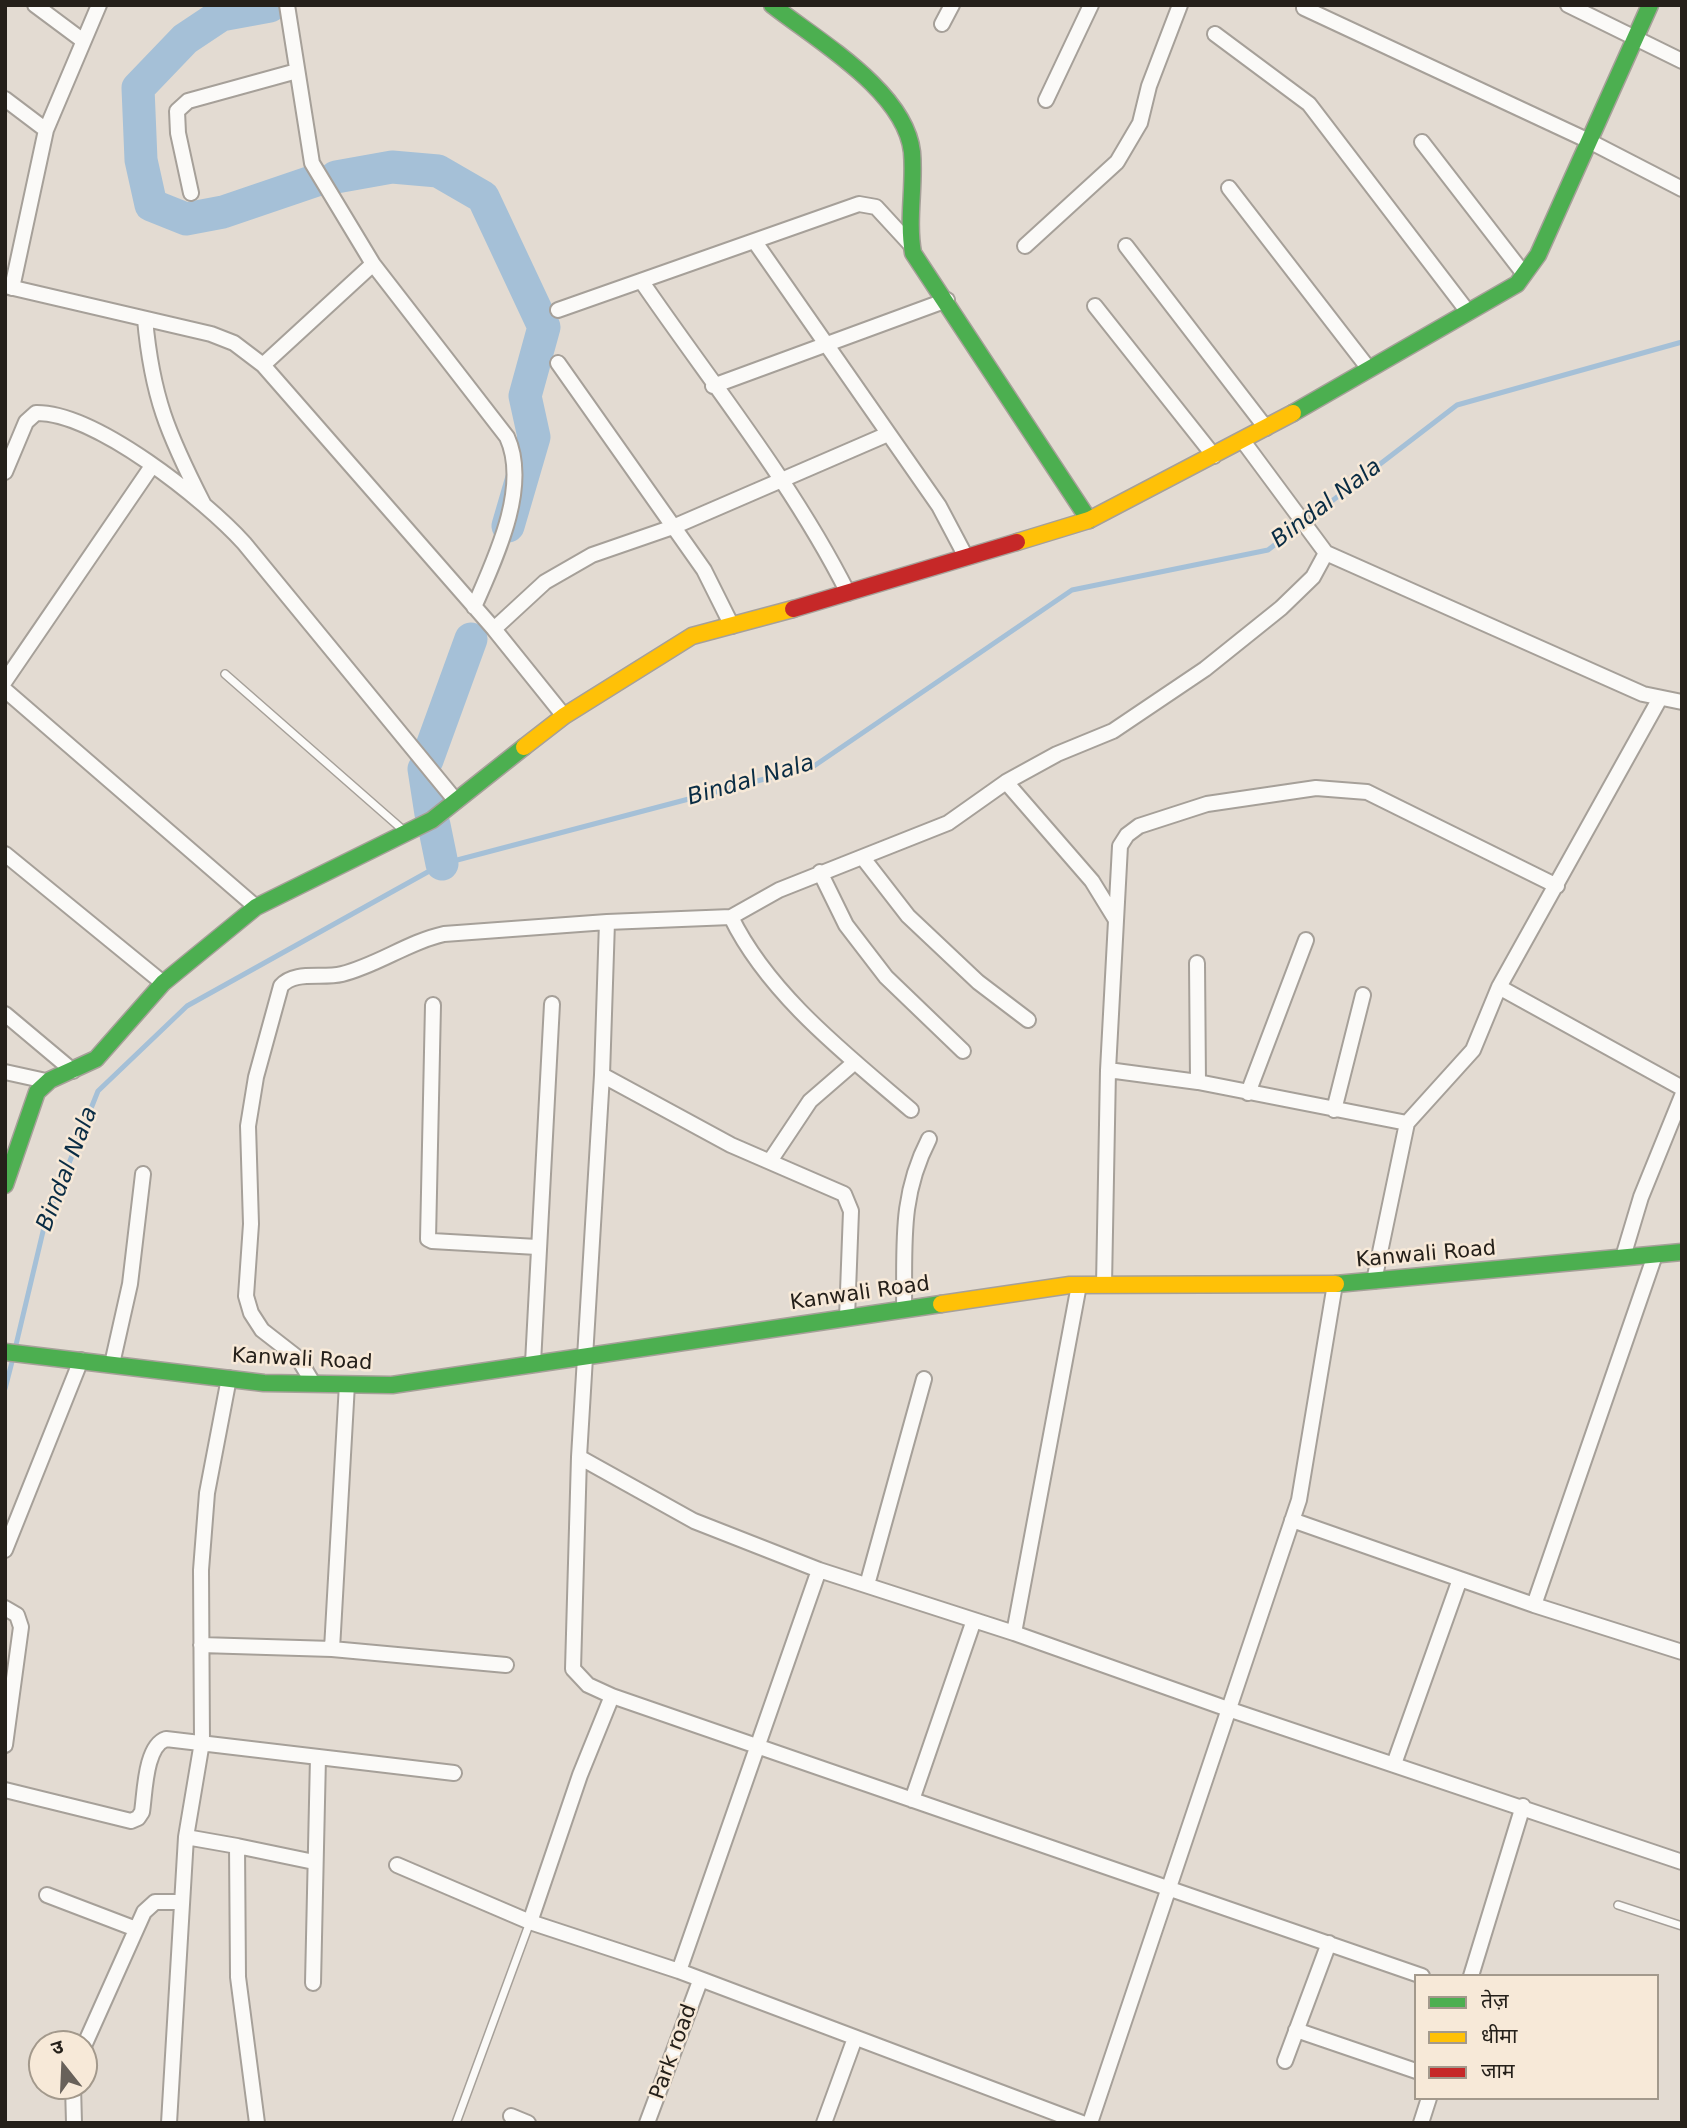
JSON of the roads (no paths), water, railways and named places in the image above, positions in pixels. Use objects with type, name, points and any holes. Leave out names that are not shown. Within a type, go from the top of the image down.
[{"type":"street","points":[[35,5],[82,40]]},
{"type":"street","points":[[99,5],[46,130],[9,287],[211,334],[234,343],[263,365],[494,629],[565,716]]},
{"type":"street","points":[[287,5],[312,163],[330,188],[373,264],[507,437],[514,453],[517,467],[511,502],[492,565],[474,607]]},
{"type":"street","points":[[772,5],[881,90],[896,106],[913,152],[913,253],[947,300],[1089,520]]},
{"type":"street","points":[[942,23],[952,5]]},
{"type":"street","points":[[1046,100],[1091,5]]},
{"type":"street","points":[[1025,246],[1117,162],[1140,123],[1149,86],[1180,5]]},
{"type":"street","points":[[1568,5],[1682,61]]},
{"type":"street","points":[[5,1185],[37,1091],[46,1081],[96,1059],[163,983],[256,907],[432,820],[565,716],[692,636],[848,593],[1089,520],[1243,441],[1517,284],[1538,255],[1650,5]]},
{"type":"street","points":[[1304,8],[1589,141],[1682,189]]},
{"type":"street","points":[[1215,34],[1309,104],[1468,312]]},
{"type":"street","points":[[191,193],[178,133],[177,111],[188,101],[206,95],[297,71]]},
{"type":"street","points":[[5,99],[46,130]]},
{"type":"street","points":[[1422,142],[1524,274]]},
{"type":"street","points":[[1229,188],[1369,369]]},
{"type":"street","points":[[558,310],[859,204],[870,204],[911,245]]},
{"type":"street","points":[[755,242],[939,506],[967,557]]},
{"type":"street","points":[[1126,246],[1266,428]]},
{"type":"street","points":[[263,365],[373,264]]},
{"type":"street","points":[[642,282],[780,479],[825,548],[848,593]]},
{"type":"street","points":[[713,386],[947,300]]},
{"type":"street","points":[[1095,306],[1214,456]]},
{"type":"street","points":[[145,319],[149,367],[157,401],[170,437],[206,507]]},
{"type":"street","points":[[558,363],[704,570],[732,625]]},
{"type":"street","points":[[5,472],[26,422],[36,413],[79,421],[152,466],[206,507],[244,543],[456,801]]},
{"type":"street","points":[[494,629],[556,575],[618,544],[673,527],[888,434]]},
{"type":"street","points":[[1243,441],[1322,550],[1469,619],[1659,700],[1682,702]]},
{"type":"street","points":[[5,681],[152,466]]},
{"type":"street","points":[[313,1383],[298,1358],[262,1330],[251,1313],[246,1296],[251,1224],[248,1126],[256,1077],[281,986],[287,979],[296,976],[324,978],[344,974],[427,938],[444,934],[607,922],[731,917],[779,890],[820,872],[863,858],[948,822],[1006,782],[1057,754],[1114,730],[1186,683],[1281,608],[1313,577],[1322,550]]},
{"type":"street","points":[[5,690],[256,907]]},
{"type":"street","points":[[1374,1281],[1407,1123],[1473,1050],[1499,987],[1558,886],[1659,700]]},
{"type":"street","points":[[1006,782],[1092,881],[1115,920]]},
{"type":"street","points":[[1104,1285],[1108,1070],[1115,920],[1120,846],[1127,835],[1139,826],[1207,804],[1316,788],[1367,792],[1558,886]]},
{"type":"street","points":[[5,854],[163,983]]},
{"type":"street","points":[[863,858],[908,916],[978,982],[1028,1020]]},
{"type":"street","points":[[820,872],[846,925],[886,976],[963,1051]]},
{"type":"street","points":[[731,917],[746,946],[793,1001],[855,1062],[911,1110]]},
{"type":"street","points":[[607,922],[602,1075],[579,1457],[573,1669],[588,1685],[612,1696],[1416,1974]]},
{"type":"street","points":[[1248,1093],[1306,940]]},
{"type":"street","points":[[1197,963],[1198,1082]]},
{"type":"street","points":[[1499,987],[1682,1088]]},
{"type":"street","points":[[1334,1110],[1363,995]]},
{"type":"street","points":[[533,1363],[537,1247],[552,1004]]},
{"type":"street","points":[[433,1005],[428,1239],[537,1247]]},
{"type":"street","points":[[5,1014],[73,1070]]},
{"type":"street","points":[[770,1161],[810,1101],[855,1062]]},
{"type":"street","points":[[1108,1070],[1198,1082],[1407,1123]]},
{"type":"street","points":[[5,1072],[46,1081]]},
{"type":"street","points":[[602,1075],[652,1099],[731,1145],[844,1194],[849,1201],[847,1318]]},
{"type":"street","points":[[1623,1257],[1641,1197],[1682,1096]]},
{"type":"street","points":[[904,1309],[908,1190],[915,1166],[929,1139]]},
{"type":"street","points":[[113,1364],[130,1284],[144,1174]]},
{"type":"street","name":"Kanwali Road","points":[[5,1352],[48,1355],[264,1383],[392,1385],[1079,1285],[1335,1284],[1682,1252]]},
{"type":"street","points":[[1534,1605],[1655,1255]]},
{"type":"street","points":[[1090,2123],[1299,1500],[1335,1284]]},
{"type":"street","points":[[1014,1633],[1079,1285]]},
{"type":"street","points":[[5,1550],[80,1360]]},
{"type":"street","points":[[169,2123],[186,1837],[202,1742],[201,1570],[207,1493],[229,1378]]},
{"type":"street","points":[[867,1585],[925,1379]]},
{"type":"street","points":[[332,1649],[347,1384]]},
{"type":"street","points":[[579,1457],[694,1521],[819,1570],[1014,1633],[1228,1709],[1682,1861]]},
{"type":"street","points":[[1292,1520],[1534,1605],[1682,1652]]},
{"type":"street","points":[[679,1971],[819,1570]]},
{"type":"street","points":[[1394,1764],[1460,1579]]},
{"type":"street","points":[[5,1608],[17,1615],[21,1627],[5,1745]]},
{"type":"street","points":[[912,1800],[974,1620]]},
{"type":"street","points":[[201,1645],[332,1649],[506,1665]]},
{"type":"street","points":[[530,1922],[580,1775],[612,1696]]},
{"type":"street","points":[[5,1790],[131,1821],[138,1818],[142,1812],[153,1752],[160,1741],[202,1742],[454,1773]]},
{"type":"street","points":[[313,1983],[318,1757]]},
{"type":"street","points":[[1472,1974],[1523,1806]]},
{"type":"street","points":[[186,1837],[314,1862]]},
{"type":"street","points":[[237,1846],[238,1977],[257,2123]]},
{"type":"street","points":[[397,1865],[530,1922],[679,1971],[1082,2123]]},
{"type":"street","points":[[47,1895],[136,1929]]},
{"type":"street","points":[[91,2030],[148,1906],[155,1902],[181,1902]]},
{"type":"street","points":[[1285,2061],[1328,1943]]},
{"type":"street","name":"Park road","points":[[648,2123],[700,1981]]},
{"type":"street","points":[[1296,2030],[1414,2070]]},
{"type":"street","points":[[824,2123],[855,2038]]},
{"type":"street","points":[[73,2100],[74,2123]]},
{"type":"street","points":[[1421,2123],[1428,2100]]},
{"type":"street","points":[[511,2116],[528,2123]]},
{"type":"lane","points":[[225,674],[406,833]]},
{"type":"lane","points":[[1618,1905],[1682,1926]]},
{"type":"lane","points":[[456,2123],[530,1922]]},
{"type":"waterway","points":[[270,6],[221,15],[185,39],[138,88],[141,160],[151,205],[186,219],[223,212],[317,180]]},
{"type":"waterway","points":[[336,177],[392,167],[438,171],[483,197],[544,327],[525,396],[534,437],[508,526]]},
{"type":"waterway","name":"Bindal Nala","points":[[15,1349],[45,1223],[98,1091],[187,1006],[442,864],[814,766],[1072,590],[1268,550],[1457,405],[1682,342]]},
{"type":"waterway","points":[[427,760],[471,639]]},
{"type":"waterway","points":[[424,769],[431,814]]},
{"type":"waterway","points":[[434,825],[442,864]]},
{"type":"waterway","name":"Bindal Nala","points":[[5,1389],[13,1358]]}]
